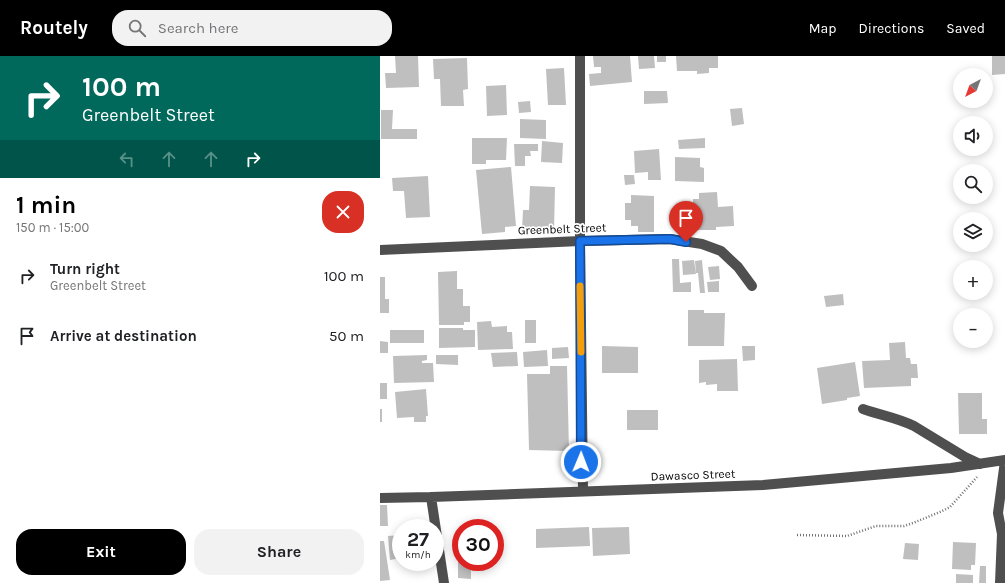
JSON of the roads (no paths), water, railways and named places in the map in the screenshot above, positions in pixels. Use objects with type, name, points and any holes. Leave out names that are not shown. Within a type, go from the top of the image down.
[{"type":"street","points":[[580,56],[581,462],[583,491]]},
{"type":"street","name":"Greenbelt Street","points":[[380,250],[580,241],[670,239],[702,244],[721,251],[738,267],[752,286]]},
{"type":"street","points":[[863,409],[891,419],[906,422],[930,434],[965,457],[984,463]]},
{"type":"street","points":[[1000,583],[1002,534],[998,513],[1005,461]]},
{"type":"street","name":"Dawasco Street","points":[[380,498],[763,486],[951,468],[1005,461]]},
{"type":"street","points":[[431,497],[444,583]]}]
